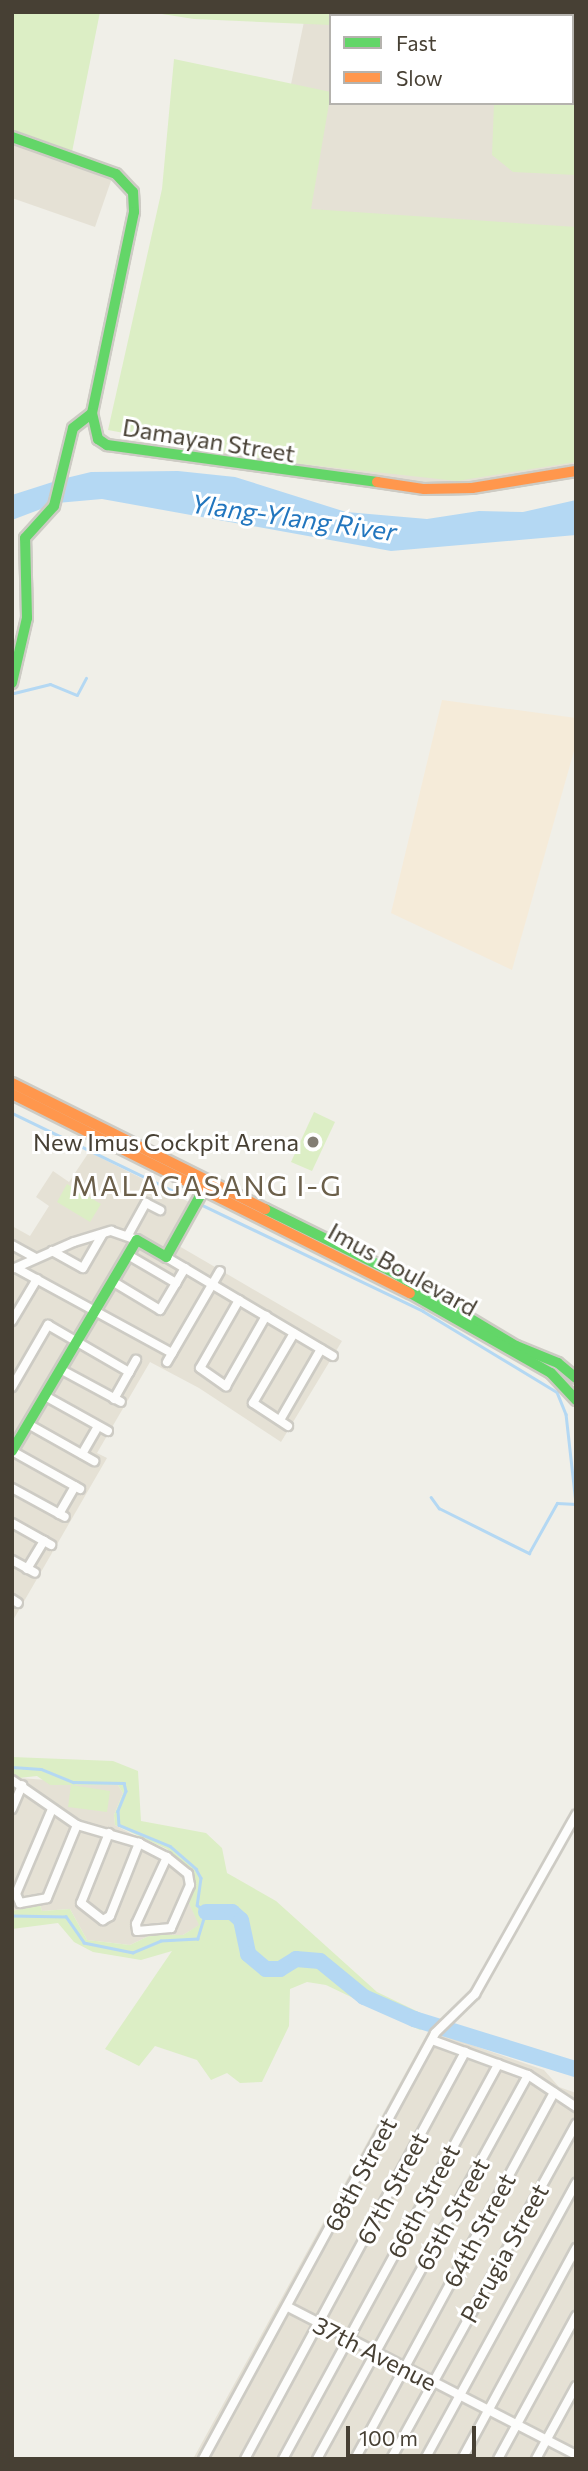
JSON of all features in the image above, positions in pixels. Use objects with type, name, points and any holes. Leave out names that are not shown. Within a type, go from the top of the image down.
[{"type":"street","name":"Damayan Street","points":[[12,137],[116,174],[135,196],[92,413],[98,439],[117,449],[356,483],[450,490],[576,471]]},
{"type":"street","points":[[12,683],[27,618],[23,544],[36,523],[54,506],[73,428],[92,413]]},
{"type":"street","name":"Imus Boulevard","points":[[12,1083],[386,1279],[562,1380],[576,1400]]},
{"type":"street","name":"Imus Boulevard","points":[[12,1094],[389,1270],[516,1346],[574,1373]]},
{"type":"street","points":[[166,1257],[205,1186]]},
{"type":"street","points":[[12,1488],[62,1516],[78,1488],[12,1451],[128,1255],[132,1237],[146,1203],[160,1210]]},
{"type":"street","points":[[52,1251],[83,1268],[103,1234]]},
{"type":"street","points":[[14,1269],[52,1251],[103,1234],[132,1237],[333,1356]]},
{"type":"street","points":[[12,1245],[35,1258]]},
{"type":"street","points":[[128,1255],[176,1283]]},
{"type":"street","points":[[112,1281],[160,1310],[185,1268]]},
{"type":"street","points":[[14,1269],[172,1353]]},
{"type":"street","points":[[167,1362],[220,1271]]},
{"type":"street","points":[[12,1321],[37,1279]]},
{"type":"street","points":[[239,1300],[200,1368],[226,1386],[266,1317]]},
{"type":"street","points":[[12,1387],[48,1325],[129,1372]]},
{"type":"street","points":[[288,1426],[253,1403],[294,1333]]},
{"type":"street","points":[[280,1420],[321,1349]]},
{"type":"street","points":[[61,1369],[117,1401],[136,1360]]},
{"type":"street","points":[[562,1380],[574,1373]]},
{"type":"street","points":[[45,1396],[108,1432]]},
{"type":"street","points":[[28,1424],[94,1461]]},
{"type":"street","points":[[82,1454],[98,1426]]},
{"type":"street","points":[[12,1523],[48,1543],[31,1571],[12,1560]]},
{"type":"street","points":[[12,1780],[78,1825],[139,1843],[167,1857],[191,1881],[174,1926],[137,1931],[136,1924],[167,1857]]},
{"type":"street","points":[[12,1809],[22,1785]]},
{"type":"street","points":[[52,1809],[16,1894],[20,1903],[47,1899],[78,1825]]},
{"type":"street","name":"68th Street","points":[[203,2459],[438,2028],[475,1994],[576,1815]]},
{"type":"street","points":[[109,1833],[81,1903],[103,1920],[110,1916],[139,1843]]},
{"type":"street","points":[[432,2040],[528,2075],[576,2107]]},
{"type":"street","name":"67th Street","points":[[245,2459],[465,2052]]},
{"type":"street","name":"66th Street","points":[[283,2459],[498,2064]]},
{"type":"street","name":"65th Street","points":[[317,2459],[528,2075]]},
{"type":"street","name":"64th Street","points":[[355,2459],[554,2093]]},
{"type":"street","name":"Perugia Street","points":[[391,2459],[576,2124]]},
{"type":"street","points":[[425,2459],[576,2183]]},
{"type":"street","points":[[462,2459],[576,2248]]},
{"type":"street","name":"37th Avenue","points":[[288,2307],[574,2454]]},
{"type":"street","points":[[498,2459],[576,2316]]},
{"type":"street","points":[[536,2459],[576,2386]]},
{"type":"shaded area","points":[[306,12],[576,12],[576,466],[448,485],[342,478],[214,455]]},
{"type":"shaded area","points":[[12,142],[112,178],[95,227],[12,198]]},
{"type":"shaded area","points":[[442,700],[576,718],[576,744],[512,970],[391,913]]},
{"type":"shaded area","points":[[89,1152],[199,1207],[179,1246],[342,1341],[281,1442],[199,1388],[150,1362],[97,1453],[107,1458],[12,1622],[12,1226],[30,1236],[49,1206],[36,1197],[53,1171],[69,1182]]},
{"type":"shaded area","points":[[12,1774],[19,1778],[118,1785],[123,1793],[114,1815],[115,1825],[179,1859],[195,1880],[188,1901],[200,1925],[183,1935],[151,1935],[130,1945],[87,1940],[70,1909],[42,1911],[40,1905],[12,1911]]},
{"type":"shaded area","points":[[429,2030],[544,2070],[559,2087],[576,2093],[576,2459],[193,2459]]},
{"type":"green space","points":[[12,12],[100,12],[72,152],[12,130]]},
{"type":"green space","points":[[149,12],[576,12],[576,175],[513,172],[492,155],[494,105],[574,105],[574,14],[329,14],[329,25],[194,19]]},
{"type":"green space","points":[[174,59],[329,92],[311,209],[576,227],[576,462],[457,481],[274,461],[108,430],[162,189]]},
{"type":"green space","name":"New Imus Cockpit Arena","points":[[314,1112],[335,1122],[312,1171],[291,1162]]},
{"type":"green space","points":[[67,1184],[101,1204],[90,1222],[57,1202]]},
{"type":"green space","points":[[12,1757],[113,1761],[138,1771],[141,1821],[206,1833],[222,1848],[227,1873],[276,1901],[377,1992],[431,2018],[426,2027],[420,2030],[326,1985],[307,1982],[290,1989],[289,2026],[262,2082],[240,2083],[227,2073],[211,2080],[197,2060],[155,2046],[139,2066],[105,2049],[172,1951],[141,1960],[93,1952],[74,1942],[58,1923],[12,1929],[12,1911],[40,1905],[42,1911],[70,1909],[87,1940],[130,1945],[151,1935],[183,1935],[199,1925],[188,1901],[195,1879],[167,1849],[115,1825],[114,1815],[123,1793],[118,1785],[50,1785],[37,1776],[19,1778],[12,1774]]},
{"type":"green space","points":[[71,1785],[110,1791],[107,1812],[68,1807]]},
{"type":"water","name":"Ylang-Ylang River","points":[[178,471],[235,477],[346,512],[427,519],[479,511],[523,512],[576,500],[576,535],[391,551],[102,499],[57,503],[12,520],[12,495],[62,479],[91,472]]},
{"type":"waterway","points":[[14,693],[50,684],[77,695],[86,678]]},
{"type":"waterway","points":[[12,1113],[186,1197]]},
{"type":"waterway","points":[[200,1204],[423,1311],[557,1392],[566,1414],[576,1503]]},
{"type":"waterway","points":[[431,1497],[439,1508],[529,1553],[557,1503],[576,1504]]},
{"type":"waterway","points":[[12,1767],[41,1769],[73,1782],[124,1783],[126,1791],[118,1811],[119,1825],[170,1846],[196,1869],[201,1878],[197,1905],[206,1912],[198,1939],[161,1941],[133,1953],[84,1943],[66,1917],[12,1916]]},
{"type":"waterway","points":[[206,1912],[232,1912],[241,1920],[248,1954],[266,1969],[280,1969],[296,1959],[320,1961],[364,1997],[414,2019],[576,2069]]},
{"type":"traffic: fast","points":[[12,137],[116,174],[133,192],[134,212],[92,413],[98,439],[107,445],[377,482]]},
{"type":"traffic: fast","points":[[12,683],[27,618],[25,538],[54,506],[73,428],[92,413]]},
{"type":"traffic: fast","points":[[12,1451],[137,1240],[166,1257],[206,1185]]},
{"type":"traffic: fast","points":[[265,1209],[389,1270],[516,1346],[558,1363],[576,1378]]},
{"type":"traffic: fast","points":[[410,1293],[551,1373],[576,1400]]},
{"type":"traffic: slow","points":[[377,482],[424,489],[472,488],[576,471]]},
{"type":"traffic: slow","points":[[12,1083],[265,1209]]},
{"type":"traffic: slow","points":[[12,1094],[410,1293]]},
{"type":"place","name":"New Imus Cockpit Arena","points":[[313,1142]]},
{"type":"district","name":"MALAGASANG I-G","points":[[207,1185]]}]
